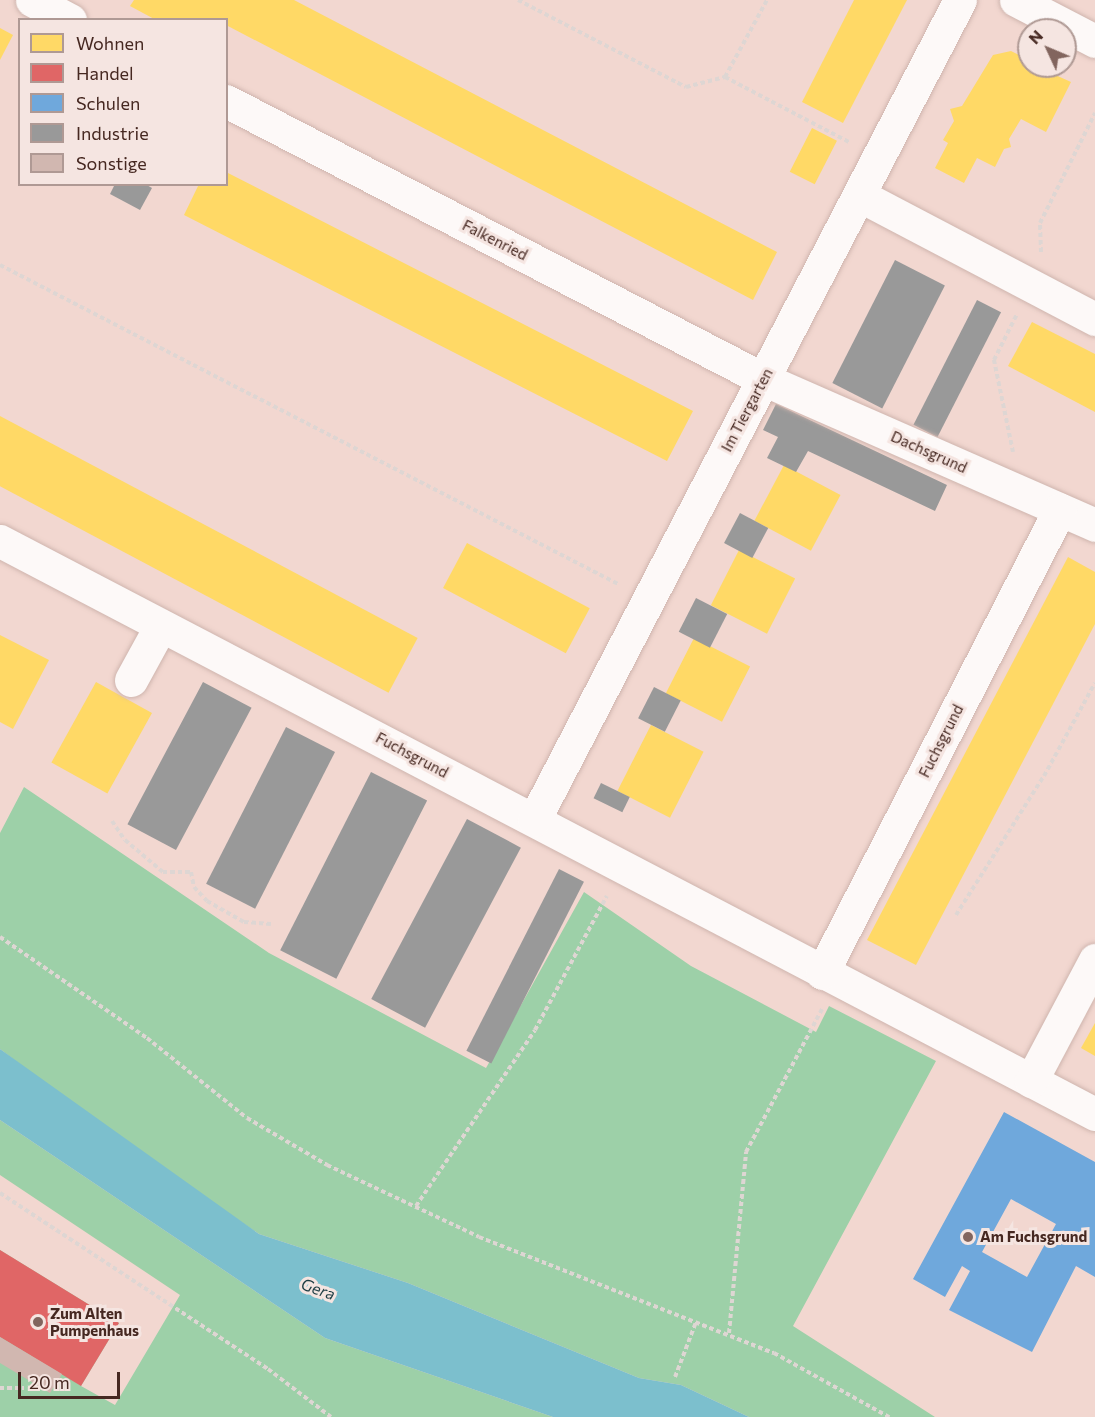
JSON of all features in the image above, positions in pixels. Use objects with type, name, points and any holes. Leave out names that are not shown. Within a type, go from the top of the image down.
[{"type":"street","points":[[32,0],[66,18]]},
{"type":"street","name":"Im Tiergarten","points":[[534,820],[960,0]]},
{"type":"street","points":[[1016,0],[1091,29]]},
{"type":"street","name":"Falkenried","points":[[228,102],[763,379]]},
{"type":"street","points":[[859,195],[1095,319]]},
{"type":"street","name":"Dachsgrund","points":[[763,379],[1095,525]]},
{"type":"street","name":"Fuchsgrund","points":[[830,977],[1060,508]]},
{"type":"street","name":"Fuchsgrund","points":[[0,542],[1095,1114]]},
{"type":"street","points":[[130,680],[160,627]]},
{"type":"street","points":[[1031,1081],[1095,960]]},
{"type":"path","points":[[518,0],[686,87],[725,77],[878,157]]},
{"type":"path","points":[[725,77],[766,0]]},
{"type":"path","points":[[0,265],[648,599]]},
{"type":"path","points":[[956,915],[1044,776],[1095,683]]},
{"type":"path","points":[[112,820],[125,840],[163,872],[191,872],[194,887],[207,901],[244,922],[271,924]]},
{"type":"path","points":[[416,1206],[535,1030],[622,866]]},
{"type":"path","points":[[0,937],[147,1038],[247,1119],[327,1165],[478,1237],[729,1334],[889,1417]]},
{"type":"path","points":[[729,1334],[746,1152],[830,977]]},
{"type":"path","points":[[0,1193],[268,1369],[331,1417]]},
{"type":"path","points":[[675,1377],[696,1322]]},
{"type":"path","points":[[0,1388],[24,1388]]},
{"type":"green space","points":[[24,787],[269,953],[486,1068],[584,892],[691,966],[816,1032],[829,1006],[936,1061],[793,1326],[935,1417],[749,1417],[681,1385],[639,1378],[408,1283],[259,1234],[108,1131],[0,1049],[0,833]]},
{"type":"green space","points":[[0,1120],[325,1338],[553,1417],[0,1417],[0,1250],[119,1323],[81,1386],[115,1405],[180,1295],[0,1175]]},
{"type":"water","name":"Gera","points":[[0,1049],[259,1234],[408,1283],[639,1378],[681,1385],[749,1417],[553,1417],[325,1338],[0,1120]]},
{"type":"building: Wohnen","points":[[134,0],[294,0],[777,252],[753,300],[228,26],[228,18],[152,18],[130,6]]},
{"type":"building: Wohnen","points":[[854,0],[907,0],[843,123],[802,102]]},
{"type":"building: Wohnen","points":[[0,28],[13,35],[0,60]]},
{"type":"building: Wohnen","points":[[1011,51],[1017,54],[1017,78],[1062,78],[1071,82],[1046,132],[1021,119],[1009,139],[1011,147],[1004,149],[995,167],[977,158],[964,183],[935,168],[948,143],[943,140],[954,121],[950,109],[962,106],[993,55]]},
{"type":"building: Wohnen","points":[[812,128],[837,141],[815,184],[790,172]]},
{"type":"building: Wohnen","points":[[228,173],[693,411],[667,461],[184,215],[198,186],[228,186]]},
{"type":"building: Wohnen","points":[[1032,322],[1095,354],[1095,412],[1008,366]]},
{"type":"building: Wohnen","points":[[0,416],[418,638],[389,693],[0,486]]},
{"type":"building: Wohnen","points":[[784,465],[841,495],[811,551],[754,521]]},
{"type":"building: Wohnen","points":[[467,543],[590,608],[566,653],[443,588]]},
{"type":"building: Wohnen","points":[[739,550],[795,579],[767,634],[711,605]]},
{"type":"building: Wohnen","points":[[1068,557],[1095,572],[1095,624],[916,965],[867,940]]},
{"type":"building: Wohnen","points":[[0,635],[49,660],[13,729],[0,722]]},
{"type":"building: Wohnen","points":[[694,638],[750,667],[722,722],[666,693]]},
{"type":"building: Wohnen","points":[[96,682],[152,713],[107,793],[51,762]]},
{"type":"building: Wohnen","points":[[651,725],[704,752],[670,818],[617,791]]},
{"type":"building: Wohnen","points":[[1095,1023],[1095,1056],[1081,1048]]},
{"type":"building: Handel","points":[[0,1250],[119,1323],[81,1386],[0,1337]]},
{"type":"building: Schulen","points":[[1004,1112],[1095,1162],[1095,1277],[1076,1266],[1032,1352],[949,1310],[970,1271],[962,1266],[945,1297],[913,1279]],"holes":[[[1011,1199],[1056,1224],[1027,1277],[982,1252]]]},
{"type":"building: Industrie","points":[[114,186],[148,186],[152,188],[140,210],[110,194]]},
{"type":"building: Industrie","points":[[895,260],[945,285],[882,408],[832,383]]},
{"type":"building: Industrie","points":[[977,300],[1001,312],[937,437],[913,425]]},
{"type":"building: Industrie","points":[[776,404],[947,485],[935,511],[808,451],[796,472],[767,458],[778,437],[763,430]]},
{"type":"building: Industrie","points":[[740,513],[768,528],[752,558],[724,543]]},
{"type":"building: Industrie","points":[[696,598],[727,614],[710,648],[679,632]]},
{"type":"building: Industrie","points":[[203,682],[252,708],[176,850],[127,824]]},
{"type":"building: Industrie","points":[[654,687],[681,701],[665,732],[638,718]]},
{"type":"building: Industrie","points":[[286,727],[335,752],[255,909],[206,884]]},
{"type":"building: Industrie","points":[[371,772],[427,801],[336,979],[280,950]]},
{"type":"building: Industrie","points":[[601,783],[630,797],[622,812],[594,798]]},
{"type":"building: Industrie","points":[[467,819],[521,848],[425,1028],[371,999]]},
{"type":"building: Industrie","points":[[559,869],[584,882],[491,1063],[466,1051]]},
{"type":"building: Sonstige","points":[[0,1337],[62,1374],[50,1393],[0,1363]]},
{"type":"place","name":"Am Fuchsgrund","points":[[968,1237]]},
{"type":"place","name":"Zum Alten Pumpenhaus","points":[[38,1322]]}]
